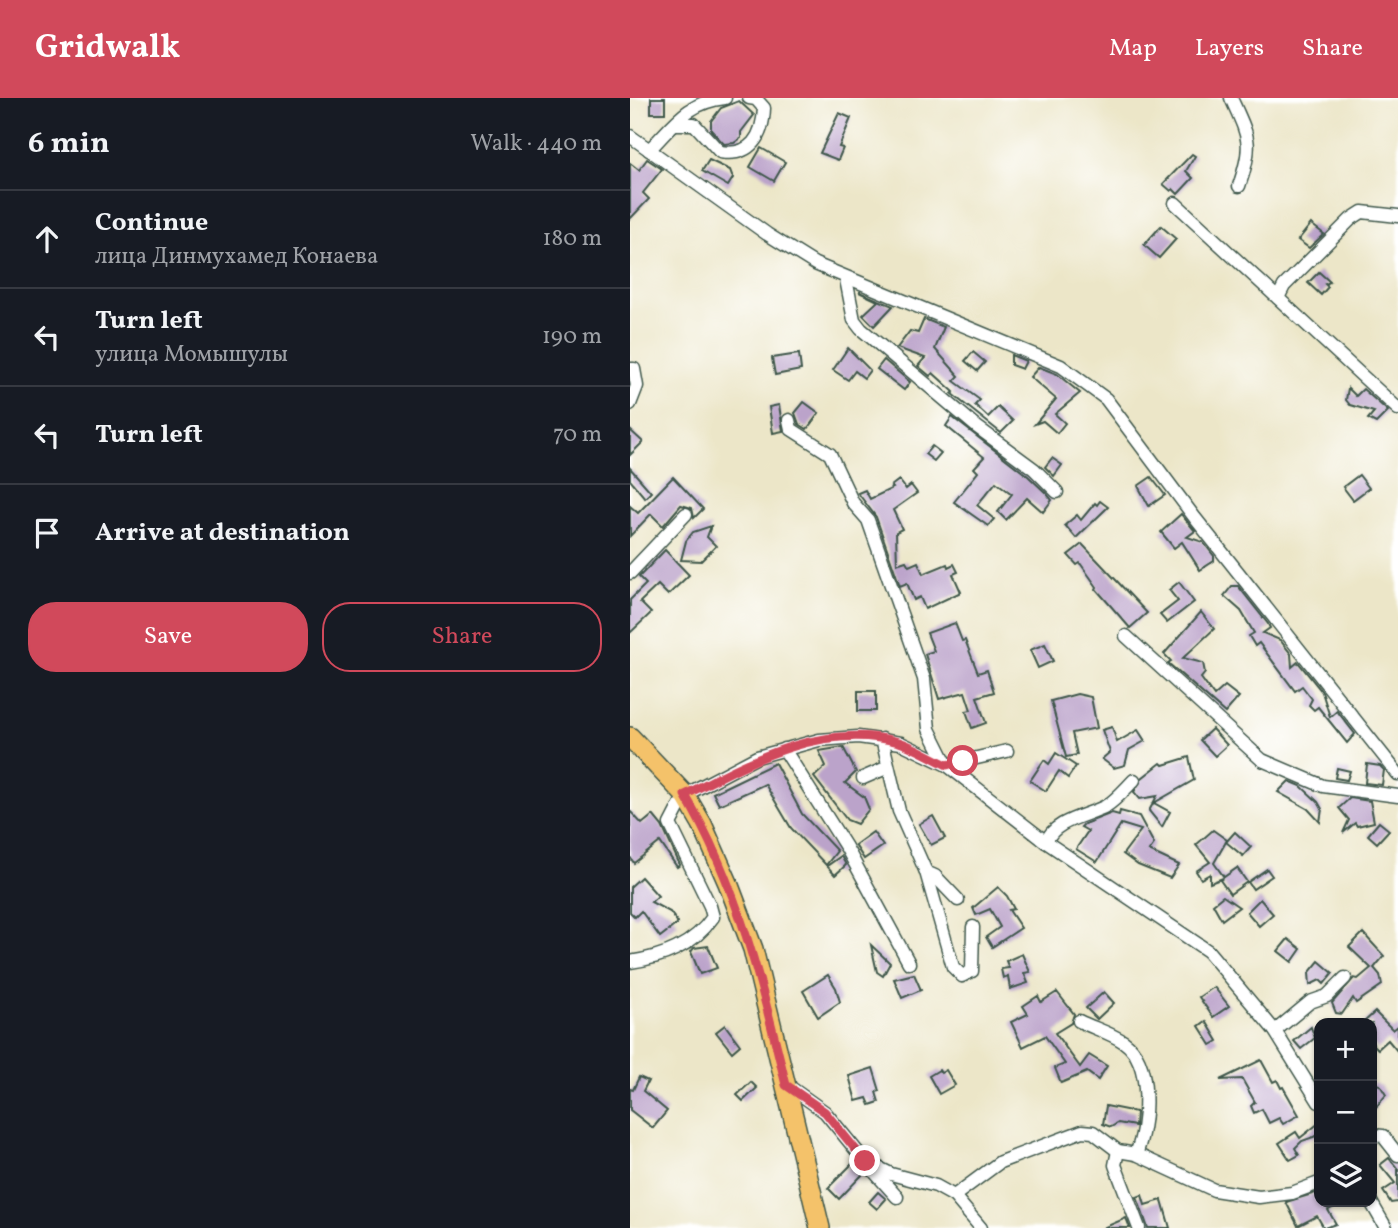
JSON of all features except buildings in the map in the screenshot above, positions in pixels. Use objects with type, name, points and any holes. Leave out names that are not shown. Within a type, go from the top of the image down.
[{"type":"main road","points":[[630,737],[685,795],[702,824],[753,949],[820,1228]]},
{"type":"street","points":[[649,150],[675,124],[679,116],[691,108],[725,98]]},
{"type":"street","points":[[675,124],[694,124],[720,152],[740,154],[754,144],[763,121],[764,108],[756,99],[749,98]]},
{"type":"street","points":[[1231,98],[1247,130],[1250,150],[1239,186]]},
{"type":"street","points":[[630,136],[767,234],[846,279],[864,282],[1061,366],[1106,399],[1195,518],[1398,774]]},
{"type":"street","points":[[1175,203],[1398,409]]},
{"type":"street","points":[[1278,298],[1284,286],[1351,219],[1362,212],[1398,216]]},
{"type":"street","points":[[846,279],[854,320],[861,329],[977,427],[1034,469],[1057,492]]},
{"type":"street","points":[[630,369],[634,369],[637,386],[630,404]]},
{"type":"street","points":[[789,420],[791,429],[830,454],[853,503],[868,520],[925,679],[929,729],[947,765]]},
{"type":"street","points":[[630,573],[686,514]]},
{"type":"street","points":[[1126,636],[1262,760],[1323,786],[1398,796]]},
{"type":"street","points":[[630,962],[662,957],[705,929],[713,917],[670,824],[685,795],[757,757],[819,740],[858,737],[917,745],[929,729]]},
{"type":"street","points":[[882,739],[886,768],[899,811],[926,872],[953,967],[962,976],[972,971],[973,927]]},
{"type":"street","points":[[901,743],[947,765],[1046,842],[1208,951],[1275,1031],[1314,1094]]},
{"type":"street","points":[[784,750],[846,847],[909,963]]},
{"type":"street","points":[[947,765],[1007,751]]},
{"type":"street","points":[[863,778],[886,768]]},
{"type":"street","points":[[1046,842],[1049,834],[1065,823],[1107,805],[1134,780]]},
{"type":"street","points":[[926,872],[935,876],[958,900]]},
{"type":"street","points":[[1275,1031],[1310,1002],[1327,996],[1345,978]]},
{"type":"street","points":[[1079,1021],[1125,1042],[1144,1075],[1146,1102],[1136,1154]]},
{"type":"street","points":[[786,1085],[825,1112],[897,1198]]},
{"type":"street","points":[[954,1196],[1000,1162],[1082,1131],[1093,1132],[1118,1151],[1136,1154],[1214,1190],[1259,1197],[1292,1193],[1314,1185]]},
{"type":"street","points":[[1377,1135],[1383,1136],[1398,1155]]},
{"type":"street","points":[[1118,1151],[1115,1165],[1139,1228]]},
{"type":"street","points":[[865,1161],[891,1174],[936,1186],[954,1196],[981,1228]]},
{"type":"street","points":[[1374,1207],[1386,1228]]},
{"type":"route","points":[[865,1161],[825,1112],[786,1085],[753,949],[702,824],[685,795],[757,757],[819,740],[858,737],[882,739],[901,743],[947,765],[963,761]]}]
